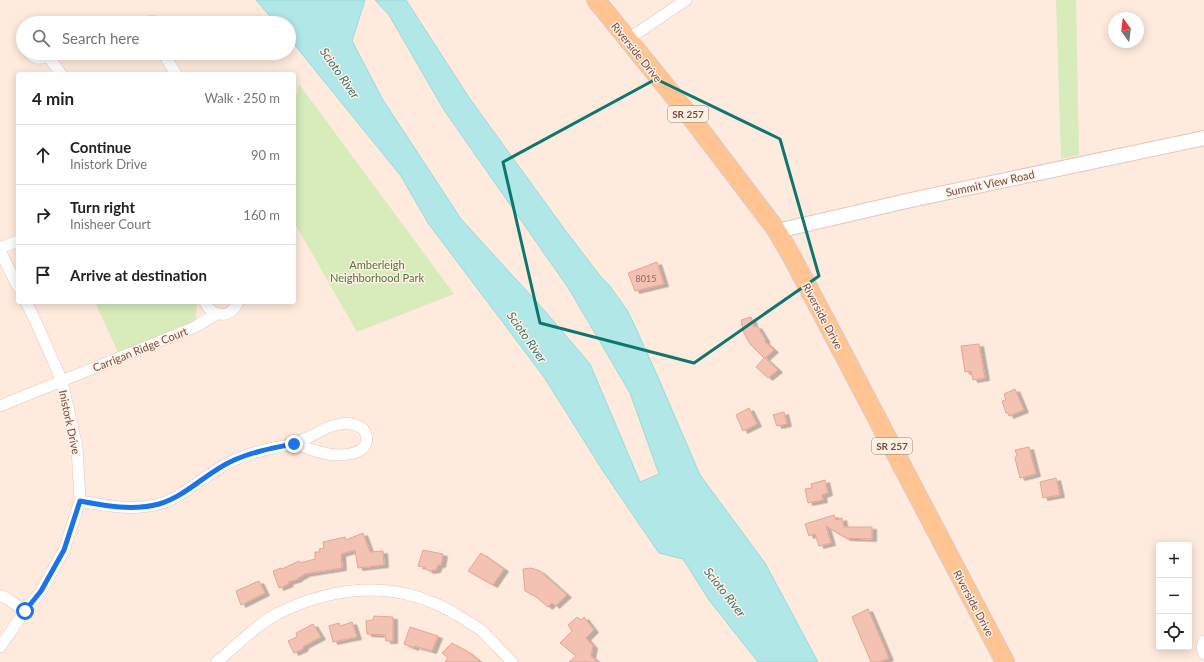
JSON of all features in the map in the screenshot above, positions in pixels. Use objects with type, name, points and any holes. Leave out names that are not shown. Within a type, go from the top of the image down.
[{"type":"main road","name":"Riverside Drive","points":[[596,0],[693,120],[777,231],[1005,662]]},
{"type":"street","points":[[627,40],[686,0]]},
{"type":"street","points":[[53,60],[60,72]]},
{"type":"street","points":[[167,60],[175,72]]},
{"type":"street","name":"Summit View Road","points":[[777,231],[911,200],[1204,138]]},
{"type":"street","points":[[16,242],[0,250],[16,283]]},
{"type":"street","name":"Inistork Drive","points":[[0,647],[41,591],[64,550],[80,501],[77,447],[62,381],[27,304]]},
{"type":"street","points":[[206,304],[216,314]]},
{"type":"street","name":"Carrigan Ridge Court","points":[[0,406],[195,327],[216,314],[227,314],[232,311],[237,304]]},
{"type":"street","points":[[80,501],[122,508],[159,504],[176,497],[230,462],[261,450],[294,444],[313,436],[328,427],[345,424],[356,425],[362,428],[366,435],[366,442],[362,449],[353,453],[340,455],[294,444]]},
{"type":"street","points":[[217,662],[258,627],[303,602],[348,591],[370,590],[404,593],[423,598],[437,604],[482,631],[512,662]]},
{"type":"street","points":[[0,595],[25,611]]},
{"type":"street","points":[[1204,641],[1202,647],[1204,654]]},
{"type":"highlighted area","points":[[656,79],[780,139],[819,276],[694,363],[540,323],[503,162]]},
{"type":"green space","points":[[1056,0],[1076,0],[1079,155],[1061,159]]},
{"type":"green space","name":"Amberleigh Neighborhood Park","points":[[299,84],[454,294],[357,332],[296,225],[296,98]]},
{"type":"green space","points":[[96,304],[197,304],[195,327],[120,357]]},
{"type":"water","name":"Scioto River","points":[[256,0],[365,0],[352,41],[383,100],[461,219],[544,310],[590,364],[640,482],[659,474],[630,393],[569,289],[444,110],[389,15],[375,0],[406,0],[470,99],[565,230],[627,310],[700,475],[765,563],[818,662],[758,662],[709,600],[683,559],[659,553],[605,474],[544,377],[428,223],[401,176],[296,47],[296,16],[270,16]]},
{"type":"building","points":[[657,262],[664,284],[635,291],[628,273]]},
{"type":"building","points":[[751,317],[754,327],[757,326],[765,339],[765,342],[774,350],[765,358],[778,370],[768,378],[756,367],[764,358],[750,344],[744,333],[741,320]]},
{"type":"building","points":[[979,344],[985,378],[973,380],[971,371],[965,372],[961,346]]},
{"type":"building","points":[[1015,389],[1024,410],[1009,416],[1008,413],[1006,413],[1002,401],[1006,400],[1004,394]]},
{"type":"building","points":[[749,408],[757,424],[743,431],[736,415]]},
{"type":"building","points":[[784,412],[787,424],[777,426],[773,415]]},
{"type":"building","points":[[1029,447],[1036,474],[1020,478],[1015,458],[1017,455],[1015,450]]},
{"type":"building","points":[[1056,478],[1060,495],[1043,498],[1040,482]]},
{"type":"building","points":[[825,480],[828,493],[822,495],[823,500],[808,503],[805,489],[812,488],[811,484]]},
{"type":"building","points":[[834,515],[836,520],[842,518],[844,527],[872,527],[872,539],[846,538],[826,526],[831,543],[819,546],[815,534],[809,536],[805,524]]},
{"type":"building","points":[[363,533],[370,552],[383,551],[384,565],[358,568],[355,550],[341,554],[342,568],[304,574],[298,579],[288,582],[289,584],[279,588],[273,571],[282,569],[299,561],[300,563],[315,559],[315,552],[320,552],[319,549],[324,548],[323,542],[345,537],[346,540]]},
{"type":"building","points":[[423,550],[443,554],[441,565],[438,565],[436,570],[429,571],[424,567],[418,566]]},
{"type":"building","points":[[481,553],[504,569],[493,585],[468,571]]},
{"type":"building","points":[[531,568],[540,571],[567,595],[555,606],[552,603],[548,607],[535,596],[525,591],[523,569]]},
{"type":"building","points":[[259,581],[265,593],[241,605],[236,591]]},
{"type":"building","points":[[868,609],[889,658],[880,662],[871,662],[852,617]]},
{"type":"building","points":[[374,616],[393,617],[393,641],[386,641],[385,635],[367,634],[366,621],[373,620]]},
{"type":"building","points":[[577,617],[581,620],[584,617],[594,630],[586,638],[593,646],[591,656],[598,662],[569,662],[576,656],[560,643],[572,631],[568,625]]},
{"type":"building","points":[[352,622],[357,637],[333,642],[329,626],[339,623],[340,626]]},
{"type":"building","points":[[313,624],[321,637],[294,653],[288,641],[297,637],[296,633]]},
{"type":"building","points":[[410,627],[438,636],[432,651],[414,646],[414,648],[404,644]]},
{"type":"building","points":[[452,643],[468,652],[480,662],[445,662],[448,658],[442,653]]},
{"type":"route","points":[[25,611],[41,591],[64,550],[80,501],[122,508],[159,504],[176,497],[193,487],[230,462],[261,450],[294,444]]}]
